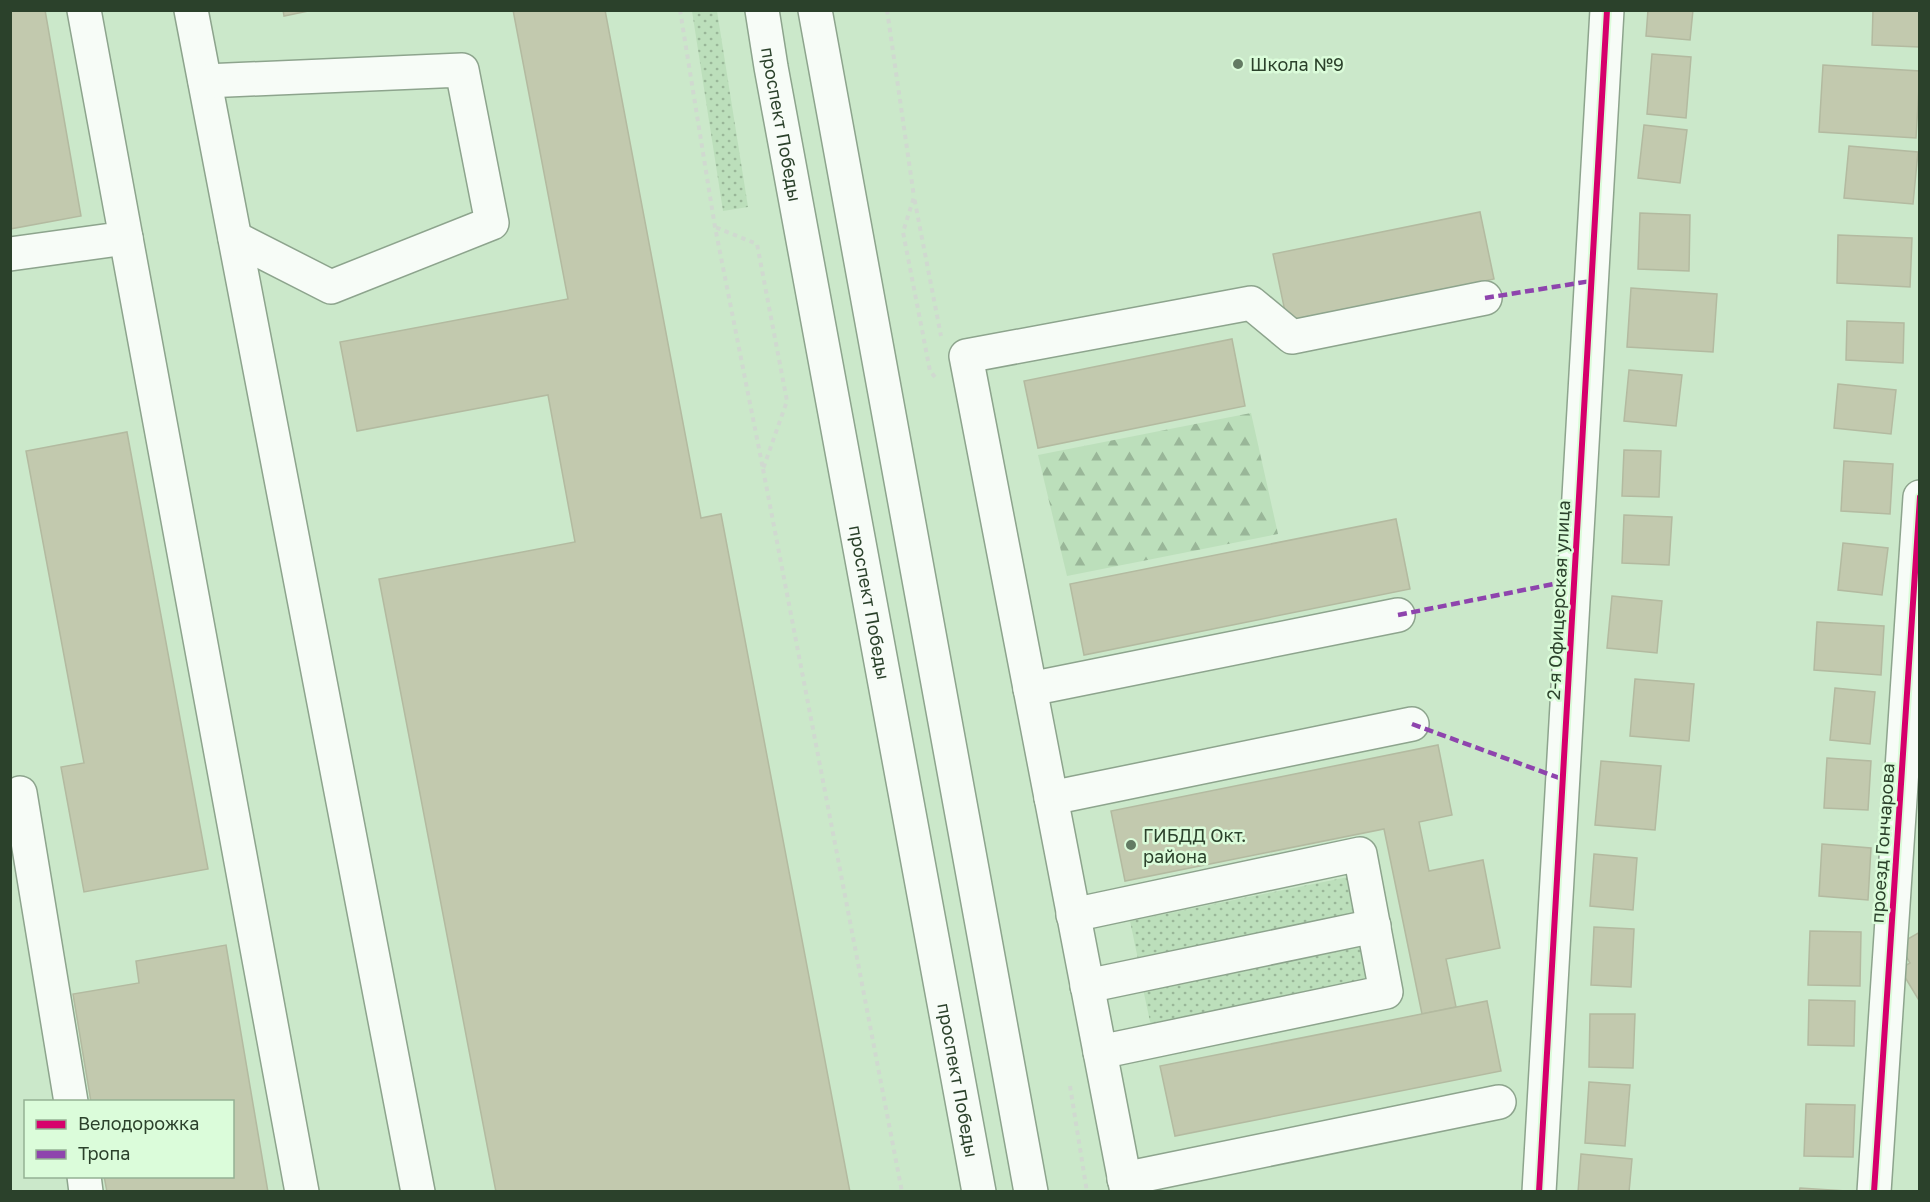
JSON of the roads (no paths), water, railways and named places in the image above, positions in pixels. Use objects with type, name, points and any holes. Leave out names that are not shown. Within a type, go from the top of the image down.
[{"type":"main road","points":[[84,10],[302,1191]]},
{"type":"main road","points":[[191,10],[418,1191]]},
{"type":"main road","name":"проспект Победы","points":[[762,10],[979,1191]]},
{"type":"main road","points":[[815,10],[1031,1191]]},
{"type":"main road","name":"2-я Офицерская улица","points":[[1539,1191],[1607,10]]},
{"type":"main road","points":[[205,81],[462,70],[492,223],[332,287],[235,238]]},
{"type":"main road","points":[[10,254],[126,238]]},
{"type":"main road","points":[[1485,298],[1292,337],[1251,303],[966,356],[1125,1185],[1499,1102]]},
{"type":"main road","name":"проезд Гончарова","points":[[1874,1191],[1920,497]]},
{"type":"main road","points":[[1030,689],[1398,615]]},
{"type":"main road","points":[[1051,798],[1412,724]]},
{"type":"main road","points":[[20,793],[71,1100]]},
{"type":"main road","points":[[1073,915],[1360,854],[1386,992],[1100,1052]]},
{"type":"main road","points":[[1088,987],[1374,926]]},
{"type":"place","name":"Школа №9","points":[[1238,64]]},
{"type":"place","name":"ГИБДД Окт. района","points":[[1131,845]]}]
